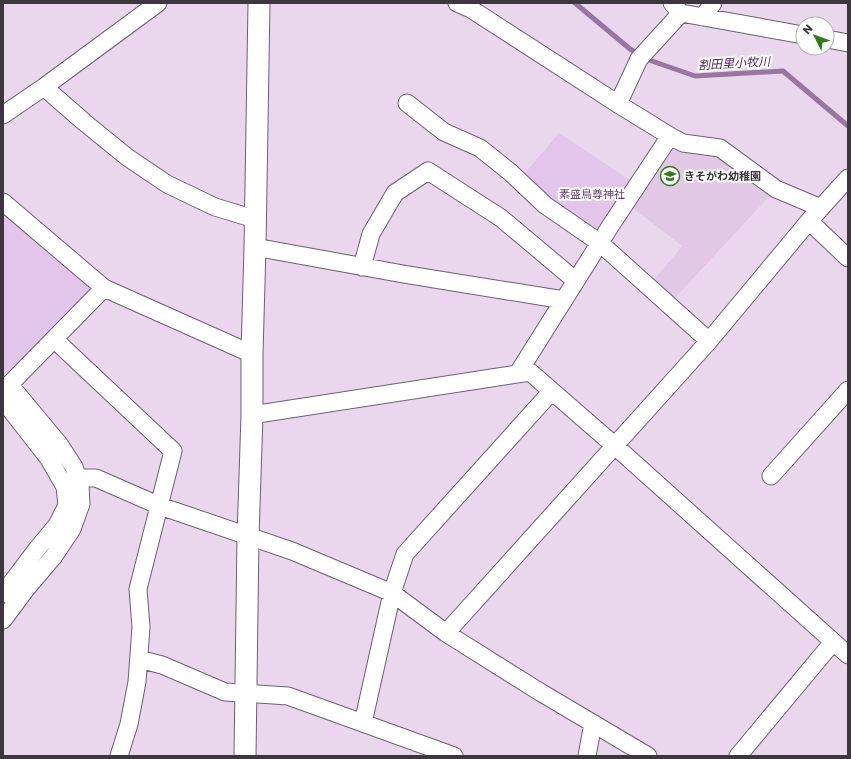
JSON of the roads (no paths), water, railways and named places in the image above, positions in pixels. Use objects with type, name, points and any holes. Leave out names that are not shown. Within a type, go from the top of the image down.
[{"type":"street","points":[[3,115],[158,3]]},
{"type":"street","points":[[244,756],[259,3]]},
{"type":"street","points":[[457,3],[471,9],[670,136],[683,143],[720,148],[776,189],[821,208]]},
{"type":"street","points":[[703,17],[713,3]]},
{"type":"street","points":[[618,104],[641,55],[676,8],[703,17],[795,34]]},
{"type":"street","points":[[835,41],[848,43]]},
{"type":"street","points":[[44,86],[84,122],[127,157],[167,184],[215,207],[255,219]]},
{"type":"street","points":[[407,103],[444,132],[480,148],[510,172],[545,205],[600,243],[709,341]]},
{"type":"street","points":[[518,373],[670,136]]},
{"type":"street","points":[[362,267],[371,234],[395,193],[428,170],[500,218],[576,281]]},
{"type":"street","points":[[446,633],[709,341],[809,221],[848,178]]},
{"type":"street","points":[[3,202],[104,288],[252,354]]},
{"type":"street","points":[[809,221],[848,258]]},
{"type":"street","points":[[255,247],[362,267],[564,300]]},
{"type":"street","points":[[5,392],[104,288]]},
{"type":"street","points":[[54,340],[173,450],[138,589],[141,627],[137,682],[129,724],[119,756]]},
{"type":"street","points":[[252,414],[530,372],[615,446],[848,655]]},
{"type":"street","points":[[771,476],[848,390]]},
{"type":"street","points":[[363,723],[392,593],[405,554],[552,391]]},
{"type":"street","points":[[3,620],[26,589],[54,556],[72,529],[82,504],[78,478],[74,468],[59,444],[5,392]]},
{"type":"street","points":[[3,594],[57,525],[67,505],[65,488],[49,459],[5,392]]},
{"type":"street","points":[[78,478],[96,478],[160,506],[292,551],[392,593],[446,633],[540,692],[648,756]]},
{"type":"street","points":[[738,756],[834,642]]},
{"type":"street","points":[[139,659],[162,665],[225,692],[288,696],[454,756]]},
{"type":"street","points":[[587,756],[593,723]]},
{"type":"waterway","name":"割田里小牧川","points":[[575,3],[630,49],[649,60],[695,76],[783,71],[848,126]]},
{"type":"place","name":"きそがわ幼稚園","points":[[670,176]]},
{"type":"park label","name":"素盛鳥尊神社","points":[[592,194]]}]
